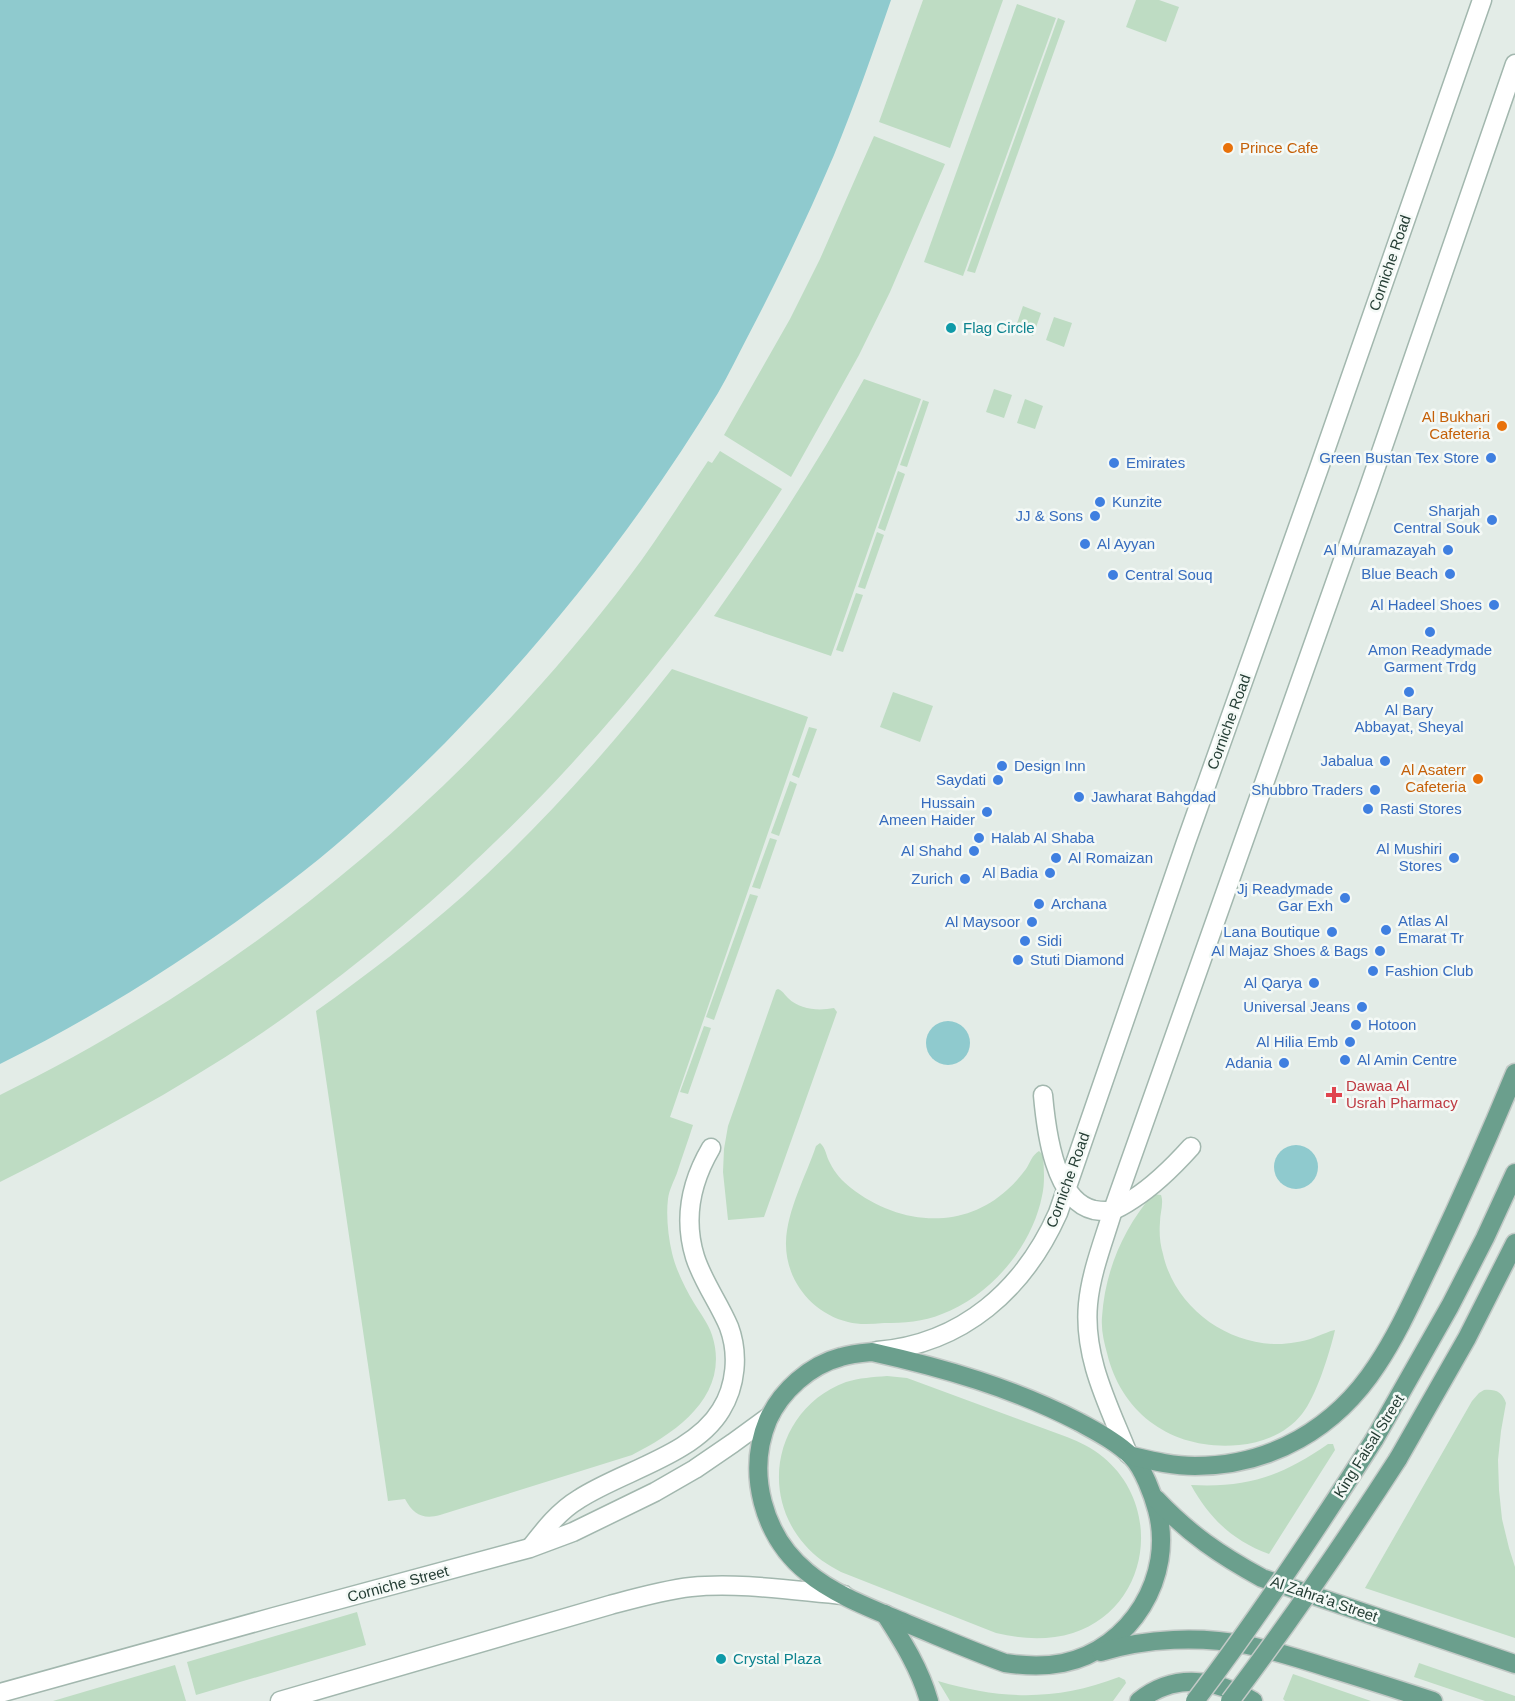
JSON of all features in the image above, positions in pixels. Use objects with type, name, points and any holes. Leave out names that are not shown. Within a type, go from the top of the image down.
[{"type":"main road","name":"Corniche Road","points":[[872,1352],[897,1350],[943,1335],[965,1323],[991,1304],[1021,1276],[1052,1227],[1482,0]]},
{"type":"main road","points":[[1085,1656],[1103,1647],[1135,1618],[1155,1581],[1160,1560],[1161,1538],[1154,1496],[1130,1455],[1096,1375],[1088,1340],[1088,1303],[1091,1285],[1113,1210],[1365,498],[1515,64]]},
{"type":"main road","points":[[1433,1701],[1277,1652],[1212,1641],[1148,1642],[1116,1647],[1065,1663],[1045,1666],[1005,1663],[885,1614],[846,1596],[807,1573],[778,1539],[768,1520],[762,1501],[758,1463],[764,1430],[770,1416],[795,1383],[816,1367],[841,1357],[872,1352],[951,1371],[1005,1389],[1048,1406],[1110,1439],[1130,1455],[1162,1464],[1193,1466],[1224,1464],[1255,1458],[1294,1442],[1336,1414],[1358,1391],[1395,1337],[1492,1130],[1515,1073]]},
{"type":"main road","points":[[1043,1095],[1048,1134],[1066,1189],[1076,1201],[1090,1209],[1113,1210],[1155,1183],[1191,1147]]},
{"type":"main road","points":[[530,1548],[552,1521],[579,1498],[697,1437],[721,1411],[729,1396],[734,1379],[734,1345],[730,1328],[695,1258],[689,1220],[690,1201],[695,1182],[711,1148]]},
{"type":"main road","name":"King Faisal Street","points":[[1195,1701],[1298,1558],[1374,1440],[1450,1306],[1515,1173]]},
{"type":"main road","name":"King Faisal Street","points":[[1230,1701],[1324,1572],[1398,1459],[1467,1338],[1515,1243]]},
{"type":"main road","name":"Corniche Street","points":[[0,1693],[530,1548],[573,1532],[655,1492],[714,1456],[770,1416]]},
{"type":"main road","name":"Al Zahra'a Street","points":[[1154,1496],[1175,1519],[1202,1541],[1231,1561],[1262,1578],[1515,1665]]},
{"type":"main road","points":[[280,1701],[651,1594],[692,1587],[734,1587],[846,1596]]},
{"type":"main road","points":[[885,1614],[907,1647],[929,1701]]},
{"type":"main road","points":[[1139,1701],[1146,1695],[1166,1686],[1186,1682],[1207,1682],[1228,1687],[1253,1701]]},
{"type":"green space","points":[[923,0],[1003,0],[950,148],[879,122]]},
{"type":"green space","points":[[1136,0],[1159,0],[1179,7],[1166,42],[1126,27]]},
{"type":"green space","points":[[1017,4],[1056,18],[963,276],[924,262]]},
{"type":"green space","points":[[1058,18],[1065,21],[975,273],[967,271]]},
{"type":"green space","points":[[874,136],[945,164],[890,292],[859,355],[791,477],[724,435],[790,319],[820,259]]},
{"type":"green space","points":[[1023,306],[1041,313],[1033,336],[1015,329]]},
{"type":"green space","points":[[1054,317],[1072,323],[1064,347],[1046,340]]},
{"type":"green space","points":[[864,379],[921,399],[831,656],[714,616],[792,500]]},
{"type":"green space","points":[[994,389],[1012,395],[1004,418],[986,412]]},
{"type":"green space","points":[[1025,399],[1043,406],[1035,429],[1017,423]]},
{"type":"green space","points":[[923,400],[929,402],[907,467],[900,465]]},
{"type":"green space","points":[[720,451],[782,489],[731,566],[676,641],[617,713],[554,783],[488,849],[419,912],[347,971],[272,1026],[207,1069],[139,1108],[0,1182],[0,1095],[91,1047],[179,994],[264,936],[345,873],[422,805],[496,733],[565,657],[629,577],[708,461],[712,463]]},
{"type":"green space","points":[[898,471],[905,474],[885,531],[878,528]]},
{"type":"green space","points":[[877,532],[884,535],[865,589],[858,587]]},
{"type":"green space","points":[[856,593],[863,595],[843,652],[836,650]]},
{"type":"green space","points":[[672,669],[808,717],[670,1117],[693,1125],[670,1189],[667,1212],[669,1240],[678,1272],[712,1335],[716,1356],[714,1375],[707,1393],[683,1422],[667,1435],[632,1455],[440,1515],[424,1516],[411,1509],[405,1499],[388,1501],[316,1011],[409,941],[491,870],[572,787]]},
{"type":"green space","points":[[893,692],[933,706],[920,742],[880,727]]},
{"type":"green space","points":[[809,727],[817,729],[799,778],[792,775]]},
{"type":"green space","points":[[790,781],[797,784],[779,836],[771,833]]},
{"type":"green space","points":[[770,838],[777,840],[760,889],[752,887]]},
{"type":"green space","points":[[750,894],[758,896],[714,1020],[706,1017]]},
{"type":"green space","points":[[778,989],[798,1005],[816,1009],[834,1008],[837,1012],[764,1217],[728,1220],[723,1172],[728,1126]]},
{"type":"green space","points":[[704,1026],[711,1028],[688,1094],[680,1092]]},
{"type":"green space","points":[[820,1143],[834,1170],[851,1188],[888,1209],[908,1216],[929,1218],[950,1217],[970,1212],[989,1203],[1015,1183],[1039,1151],[1043,1155],[1044,1181],[1037,1215],[1019,1251],[1006,1267],[992,1282],[960,1306],[935,1317],[913,1322],[857,1324],[848,1322],[823,1311],[812,1302],[795,1281],[787,1256],[787,1230],[793,1205],[816,1146]]},
{"type":"green space","points":[[1153,1194],[1161,1195],[1162,1198],[1160,1238],[1169,1273],[1179,1291],[1207,1320],[1224,1331],[1262,1343],[1296,1342],[1335,1330],[1322,1374],[1312,1397],[1296,1421],[1282,1432],[1248,1444],[1216,1445],[1193,1442],[1155,1425],[1138,1411],[1125,1395],[1114,1375],[1102,1327],[1107,1283],[1124,1236]]},
{"type":"green space","points":[[887,1376],[907,1378],[1067,1437],[1103,1457],[1122,1478],[1135,1502],[1141,1528],[1140,1554],[1132,1580],[1119,1602],[1099,1620],[1063,1636],[1024,1638],[1005,1635],[841,1572],[809,1549],[790,1524],[782,1500],[779,1476],[782,1453],[790,1430],[804,1410],[823,1394],[846,1382]]},
{"type":"green space","points":[[1484,1390],[1498,1392],[1506,1403],[1498,1460],[1499,1490],[1502,1519],[1515,1567],[1515,1638],[1365,1588],[1472,1401]]},
{"type":"green space","points":[[1328,1444],[1333,1444],[1335,1450],[1269,1554],[1244,1542],[1223,1527],[1206,1508],[1191,1485],[1230,1484],[1264,1478],[1295,1464]]},
{"type":"green space","points":[[357,1612],[366,1645],[196,1695],[187,1662]]},
{"type":"green space","points":[[1419,1663],[1515,1696],[1515,1701],[1485,1701],[1414,1677]]},
{"type":"green space","points":[[175,1665],[186,1701],[53,1701]]},
{"type":"green space","points":[[1293,1674],[1371,1701],[1285,1701],[1283,1699]]},
{"type":"green space","points":[[1119,1677],[1126,1683],[1113,1701],[950,1701],[938,1681],[985,1692],[1029,1695],[1074,1690]]},
{"type":"water","points":[[0,0],[891,0],[842,136],[804,224],[726,379],[688,440],[625,532],[557,619],[445,743],[384,802],[319,859],[282,888],[165,970],[84,1019],[0,1064]]},
{"type":"water","points":[[948,1021],[963,1028],[970,1043],[963,1058],[948,1065],[933,1058],[926,1043],[933,1028]]},
{"type":"water","points":[[1296,1145],[1311,1152],[1318,1167],[1311,1182],[1296,1189],[1281,1182],[1274,1167],[1281,1152]]},
{"type":"place","name":"Prince Cafe","points":[[1228,148]]},
{"type":"place","name":"Flag Circle","points":[[951,328]]},
{"type":"place","name":"Al Bukhari Cafeteria","points":[[1502,426]]},
{"type":"place","name":"Green Bustan Tex Store","points":[[1491,458]]},
{"type":"place","name":"Emirates","points":[[1114,463]]},
{"type":"place","name":"Kunzite","points":[[1100,502]]},
{"type":"place","name":"JJ & Sons","points":[[1095,516]]},
{"type":"place","name":"Sharjah Central Souk","points":[[1492,520]]},
{"type":"place","name":"Al Ayyan","points":[[1085,544]]},
{"type":"place","name":"Al Muramazayah","points":[[1448,550]]},
{"type":"place","name":"Blue Beach","points":[[1450,574]]},
{"type":"place","name":"Central Souq","points":[[1113,575]]},
{"type":"place","name":"Al Hadeel Shoes","points":[[1494,605]]},
{"type":"place","name":"Amon Readymade Garment Trdg","points":[[1430,632]]},
{"type":"place","name":"Al Bary Abbayat, Sheyal","points":[[1409,692]]},
{"type":"place","name":"Jabalua","points":[[1385,761]]},
{"type":"place","name":"Design Inn","points":[[1002,766]]},
{"type":"place","name":"Al Asaterr Cafeteria","points":[[1478,779]]},
{"type":"place","name":"Saydati","points":[[998,780]]},
{"type":"place","name":"Shubbro Traders","points":[[1375,790]]},
{"type":"place","name":"Jawharat Bahgdad","points":[[1079,797]]},
{"type":"place","name":"Rasti Stores","points":[[1368,809]]},
{"type":"place","name":"Hussain Ameen Haider","points":[[987,812]]},
{"type":"place","name":"Halab Al Shaba","points":[[979,838]]},
{"type":"place","name":"Al Shahd","points":[[974,851]]},
{"type":"place","name":"Al Romaizan","points":[[1056,858]]},
{"type":"place","name":"Al Mushiri Stores","points":[[1454,858]]},
{"type":"place","name":"Al Badia","points":[[1050,873]]},
{"type":"place","name":"Zurich","points":[[965,879]]},
{"type":"place","name":"Jj Readymade Gar Exh","points":[[1345,898]]},
{"type":"place","name":"Archana","points":[[1039,904]]},
{"type":"place","name":"Al Maysoor","points":[[1032,922]]},
{"type":"place","name":"Atlas Al Emarat Tr","points":[[1386,930]]},
{"type":"place","name":"Lana Boutique","points":[[1332,932]]},
{"type":"place","name":"Sidi","points":[[1025,941]]},
{"type":"place","name":"Al Majaz Shoes & Bags","points":[[1380,951]]},
{"type":"place","name":"Stuti Diamond","points":[[1018,960]]},
{"type":"place","name":"Fashion Club","points":[[1373,971]]},
{"type":"place","name":"Al Qarya","points":[[1314,983]]},
{"type":"place","name":"Universal Jeans","points":[[1362,1007]]},
{"type":"place","name":"Hotoon","points":[[1356,1025]]},
{"type":"place","name":"Al Hilia Emb","points":[[1350,1042]]},
{"type":"place","name":"Al Amin Centre","points":[[1345,1060]]},
{"type":"place","name":"Adania","points":[[1284,1063]]},
{"type":"place","name":"Dawaa Al Usrah Pharmacy","points":[[1334,1095]]},
{"type":"place","name":"Crystal Plaza","points":[[721,1659]]}]
